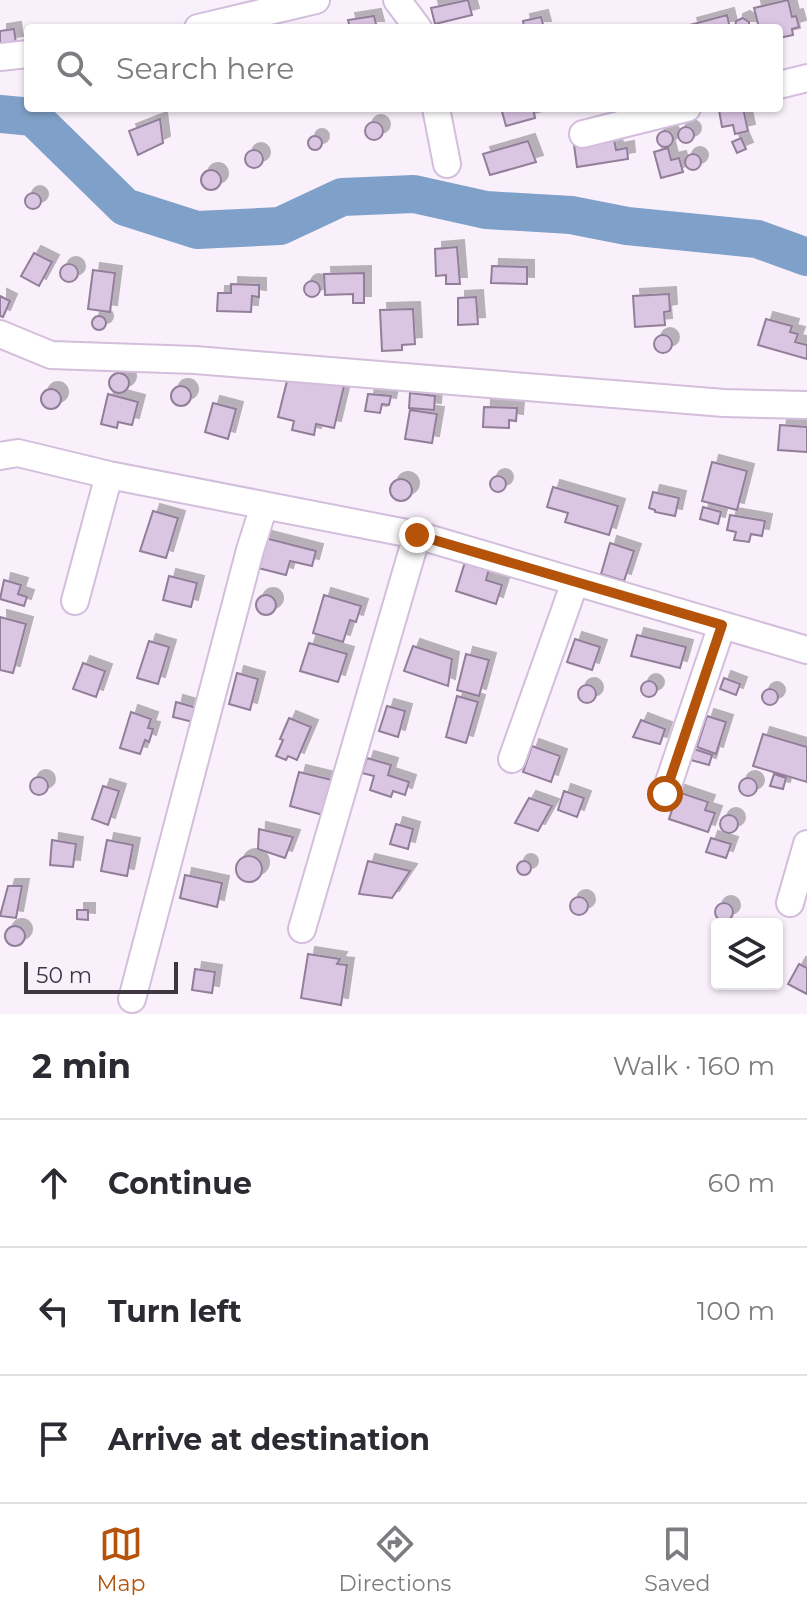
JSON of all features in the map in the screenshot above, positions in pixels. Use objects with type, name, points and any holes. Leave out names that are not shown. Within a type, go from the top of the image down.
[{"type":"street","points":[[215,24],[316,0]]},
{"type":"street","points":[[397,0],[415,24]]},
{"type":"street","points":[[0,57],[24,54]]},
{"type":"street","points":[[783,84],[807,78]]},
{"type":"street","points":[[437,112],[447,164]]},
{"type":"street","points":[[583,134],[671,112]]},
{"type":"street","points":[[0,334],[51,355],[195,360],[724,403],[807,405]]},
{"type":"street","points":[[0,456],[18,453],[109,475],[417,535],[807,650]]},
{"type":"street","points":[[75,601],[109,475]]},
{"type":"street","points":[[132,999],[264,506]]},
{"type":"street","points":[[302,929],[417,535]]},
{"type":"street","points":[[512,759],[575,582]]},
{"type":"street","points":[[665,794],[722,625]]},
{"type":"street","points":[[790,903],[807,844]]},
{"type":"building","points":[[468,0],[472,15],[435,24],[431,8]]},
{"type":"building","points":[[788,0],[792,17],[796,16],[799,27],[792,29],[793,35],[783,37],[783,24],[758,24],[754,8]]},
{"type":"building","points":[[727,15],[729,24],[694,24]]},
{"type":"building","points":[[374,16],[376,24],[349,24],[348,20]]},
{"type":"building","points":[[541,17],[543,24],[523,24],[523,21]]},
{"type":"building","points":[[743,18],[749,24],[736,24]]},
{"type":"building","points":[[14,29],[16,43],[0,46],[0,31]]},
{"type":"building","points":[[502,112],[534,112],[535,118],[506,126]]},
{"type":"building","points":[[719,112],[744,112],[748,131],[735,134],[733,125],[722,127]]},
{"type":"building","points":[[160,119],[163,143],[138,155],[129,131]]},
{"type":"building","points":[[374,122],[383,131],[374,140],[365,131]]},
{"type":"building","points":[[686,127],[694,135],[686,143],[678,135]]},
{"type":"building","points":[[665,131],[673,139],[665,147],[657,139]]},
{"type":"building","points":[[315,136],[322,143],[315,150],[308,143]]},
{"type":"building","points":[[741,138],[746,149],[737,153],[732,142]]},
{"type":"building","points":[[614,139],[616,150],[627,148],[628,159],[577,167],[574,145]]},
{"type":"building","points":[[528,141],[536,162],[490,175],[483,154]]},
{"type":"building","points":[[668,148],[671,160],[679,158],[683,172],[661,178],[654,152]]},
{"type":"building","points":[[254,150],[263,159],[254,168],[245,159]]},
{"type":"building","points":[[693,154],[701,162],[693,170],[685,162]]},
{"type":"building","points":[[211,170],[218,173],[221,180],[218,187],[211,190],[204,187],[201,180],[204,173]]},
{"type":"building","points":[[33,193],[39,195],[39,207],[33,209],[27,207],[25,201],[27,195]]},
{"type":"building","points":[[457,247],[460,284],[446,284],[446,275],[436,276],[435,249]]},
{"type":"building","points":[[34,253],[52,262],[39,286],[21,276]]},
{"type":"building","points":[[69,264],[78,273],[69,282],[60,273]]},
{"type":"building","points":[[492,266],[527,267],[527,284],[491,283]]},
{"type":"building","points":[[93,270],[115,273],[110,312],[88,309]]},
{"type":"building","points":[[364,273],[364,303],[353,303],[353,294],[325,295],[324,274]]},
{"type":"building","points":[[312,281],[320,289],[312,297],[304,289]]},
{"type":"building","points":[[231,284],[259,285],[259,297],[252,296],[251,312],[217,311],[218,293],[231,293]]},
{"type":"building","points":[[669,294],[670,311],[664,312],[665,325],[635,327],[633,296]]},
{"type":"building","points":[[0,296],[10,301],[3,317],[0,316]]},
{"type":"building","points":[[476,297],[478,324],[458,325],[458,298]]},
{"type":"building","points":[[413,309],[415,344],[402,345],[402,350],[382,351],[380,310]]},
{"type":"building","points":[[99,316],[106,323],[99,330],[92,323]]},
{"type":"building","points":[[766,319],[792,326],[790,332],[798,334],[795,342],[807,345],[807,359],[758,345]]},
{"type":"building","points":[[663,335],[672,344],[663,353],[654,344]]},
{"type":"building","points":[[119,373],[126,376],[129,383],[126,390],[119,393],[112,390],[109,383],[112,376]]},
{"type":"building","points":[[288,377],[344,386],[334,428],[316,424],[314,435],[292,430],[294,421],[278,417]]},
{"type":"building","points":[[181,386],[188,389],[191,396],[188,403],[181,406],[174,403],[171,396],[174,389]]},
{"type":"building","points":[[51,389],[58,392],[61,399],[58,406],[51,409],[44,406],[41,399],[44,392]]},
{"type":"building","points":[[410,393],[435,396],[434,410],[409,408]]},
{"type":"building","points":[[108,394],[138,402],[132,425],[118,422],[117,428],[101,424]]},
{"type":"building","points":[[368,394],[391,396],[389,405],[382,404],[380,413],[365,411]]},
{"type":"building","points":[[213,403],[236,409],[228,439],[205,432]]},
{"type":"building","points":[[484,407],[517,408],[516,421],[509,420],[509,428],[483,427]]},
{"type":"building","points":[[410,410],[437,414],[432,443],[405,439]]},
{"type":"building","points":[[780,425],[807,427],[807,452],[778,450]]},
{"type":"building","points":[[712,462],[747,471],[737,510],[702,501]]},
{"type":"building","points":[[495,476],[501,476],[506,484],[504,490],[495,492],[490,487],[490,481]]},
{"type":"building","points":[[401,479],[409,482],[412,490],[409,498],[401,501],[393,498],[390,490],[393,482]]},
{"type":"building","points":[[553,487],[618,506],[609,535],[565,522],[568,513],[547,507]]},
{"type":"building","points":[[653,492],[679,498],[675,516],[649,508]]},
{"type":"building","points":[[703,507],[721,512],[718,524],[700,519]]},
{"type":"building","points":[[153,511],[178,518],[166,558],[140,551]]},
{"type":"building","points":[[730,515],[765,521],[762,536],[751,534],[749,542],[734,540],[736,532],[727,530]]},
{"type":"building","points":[[265,538],[316,551],[312,566],[290,561],[286,575],[258,568]]},
{"type":"building","points":[[610,543],[634,551],[624,581],[601,574]]},
{"type":"building","points":[[465,562],[489,569],[486,580],[502,585],[496,604],[456,591]]},
{"type":"building","points":[[169,576],[197,583],[191,607],[163,600]]},
{"type":"building","points":[[4,580],[21,585],[18,594],[27,597],[24,606],[0,599]]},
{"type":"building","points":[[266,595],[273,598],[276,605],[273,612],[266,615],[259,612],[256,605],[259,598]]},
{"type":"building","points":[[324,595],[361,606],[356,622],[350,620],[343,642],[313,633]]},
{"type":"building","points":[[0,617],[26,624],[13,673],[0,670]]},
{"type":"building","points":[[637,635],[686,647],[680,668],[631,656]]},
{"type":"building","points":[[575,639],[600,647],[592,670],[567,662]]},
{"type":"building","points":[[149,641],[169,647],[158,684],[137,678]]},
{"type":"building","points":[[309,643],[347,654],[338,682],[300,671]]},
{"type":"building","points":[[413,646],[452,659],[448,686],[404,671]]},
{"type":"building","points":[[466,654],[489,660],[479,696],[457,690]]},
{"type":"building","points":[[83,663],[105,671],[96,697],[73,689]]},
{"type":"building","points":[[237,673],[258,679],[250,710],[229,704]]},
{"type":"building","points":[[724,678],[740,684],[736,695],[720,689]]},
{"type":"building","points":[[649,681],[657,689],[649,697],[641,689]]},
{"type":"building","points":[[587,685],[596,694],[587,703],[578,694]]},
{"type":"building","points":[[770,689],[778,697],[770,705],[762,697]]},
{"type":"building","points":[[457,696],[478,702],[466,743],[446,737]]},
{"type":"building","points":[[176,702],[197,708],[193,722],[173,717]]},
{"type":"building","points":[[387,706],[405,711],[398,737],[379,731]]},
{"type":"building","points":[[131,712],[151,719],[148,728],[153,729],[149,742],[145,740],[140,754],[120,748]]},
{"type":"building","points":[[707,716],[726,722],[716,754],[697,747]]},
{"type":"building","points":[[289,718],[311,727],[297,760],[276,756]]},
{"type":"building","points":[[641,720],[665,729],[660,744],[633,737]]},
{"type":"building","points":[[763,734],[807,747],[807,782],[753,766]]},
{"type":"building","points":[[532,746],[560,756],[551,782],[523,772]]},
{"type":"building","points":[[694,749],[712,755],[709,765],[691,760]]},
{"type":"building","points":[[367,758],[391,765],[388,775],[409,782],[405,795],[393,791],[391,797],[370,790],[374,776],[362,773]]},
{"type":"building","points":[[299,772],[332,780],[323,815],[290,806]]},
{"type":"building","points":[[774,774],[786,778],[783,789],[770,786]]},
{"type":"building","points":[[35,777],[43,777],[48,786],[46,793],[35,795],[30,790],[30,782]]},
{"type":"building","points":[[744,778],[752,778],[757,787],[755,794],[744,796],[739,791],[739,783]]},
{"type":"building","points":[[103,786],[119,791],[108,825],[92,819]]},
{"type":"building","points":[[564,791],[584,798],[577,817],[558,810]]},
{"type":"building","points":[[678,792],[708,802],[705,810],[715,813],[708,832],[669,819]]},
{"type":"building","points":[[529,798],[552,806],[538,831],[515,823]]},
{"type":"building","points":[[725,815],[733,815],[738,824],[736,831],[725,833],[720,828],[720,820]]},
{"type":"building","points":[[396,824],[413,829],[408,849],[390,844]]},
{"type":"building","points":[[259,829],[293,837],[285,858],[258,849]]},
{"type":"building","points":[[711,838],[731,844],[726,858],[706,852]]},
{"type":"building","points":[[52,840],[76,844],[73,867],[50,865]]},
{"type":"building","points":[[107,840],[133,845],[127,876],[101,871]]},
{"type":"building","points":[[249,856],[258,860],[262,869],[258,878],[249,882],[240,878],[236,869],[240,860]]},
{"type":"building","points":[[368,861],[410,871],[392,898],[359,894]]},
{"type":"building","points":[[524,861],[531,868],[524,875],[517,868]]},
{"type":"building","points":[[185,875],[222,883],[217,907],[180,898]]},
{"type":"building","points":[[8,886],[22,886],[16,918],[0,916]]},
{"type":"building","points":[[575,897],[583,897],[588,906],[586,913],[575,915],[570,910],[570,902]]},
{"type":"building","points":[[720,903],[728,903],[733,908],[732,918],[715,916],[715,908]]},
{"type":"building","points":[[77,910],[88,910],[88,920],[77,919]]},
{"type":"building","points":[[15,926],[22,929],[25,936],[22,943],[15,946],[8,943],[5,936],[8,929]]},
{"type":"building","points":[[308,954],[340,959],[337,964],[347,965],[341,1005],[301,998]]},
{"type":"building","points":[[799,964],[807,968],[807,994],[788,984]]},
{"type":"building","points":[[195,969],[215,972],[212,993],[192,990]]},
{"type":"waterway","points":[[0,114],[33,117],[125,207],[197,230],[280,226],[342,197],[414,194],[486,210],[571,215],[627,226],[757,239],[807,257]]},
{"type":"route","points":[[417,535],[722,625],[665,794]]}]
